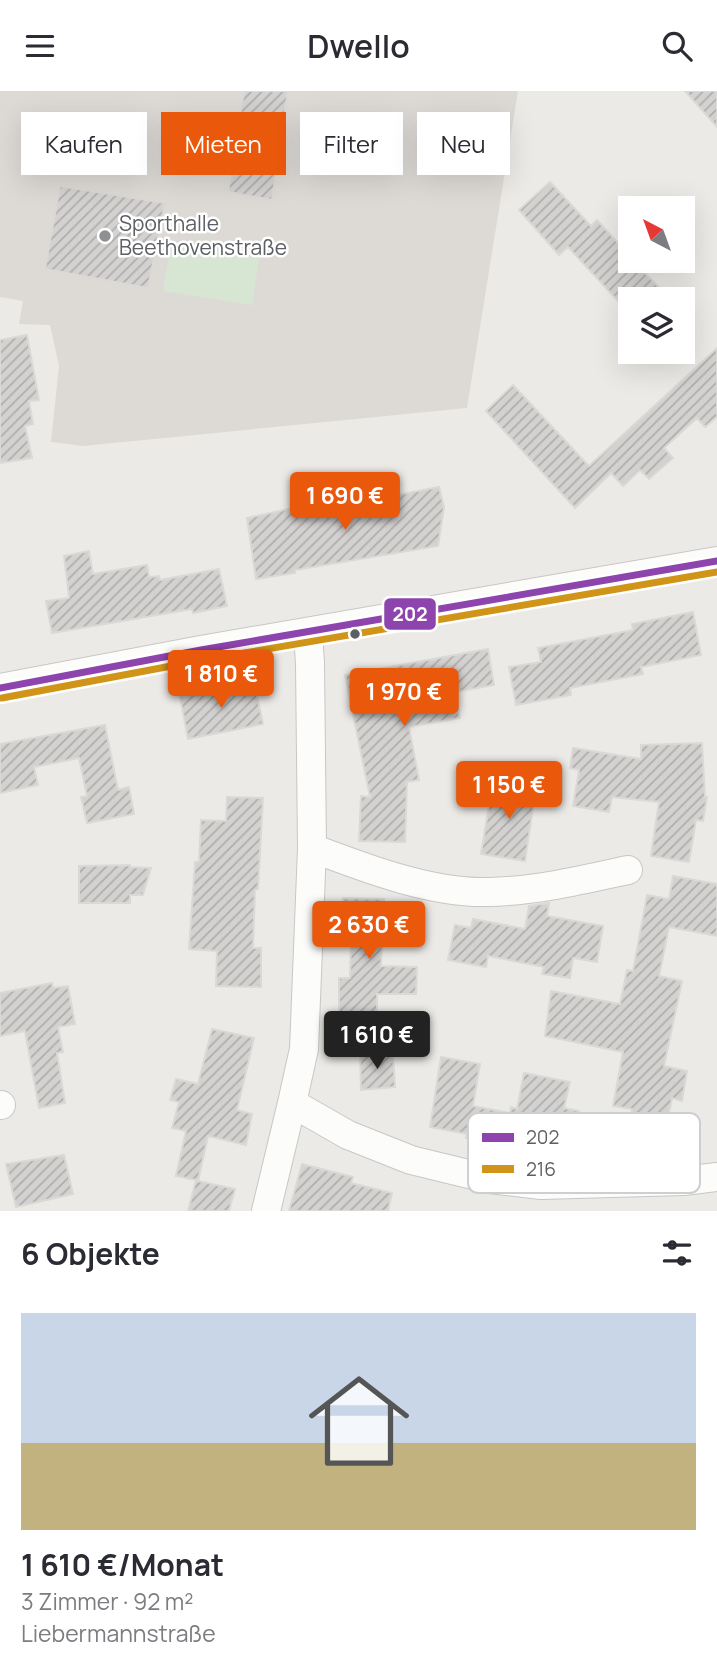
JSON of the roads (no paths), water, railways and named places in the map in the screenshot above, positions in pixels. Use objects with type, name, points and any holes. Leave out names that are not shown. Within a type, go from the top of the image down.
[{"type":"street","points":[[0,688],[201,650],[717,561]]},
{"type":"street","points":[[266,1211],[304,1049],[312,848],[310,663],[307,633]]},
{"type":"street","points":[[312,848],[399,877],[465,891],[488,892],[557,886],[628,870]]},
{"type":"street","points":[[292,1103],[348,1135],[411,1160],[468,1174]]},
{"type":"place","name":"Sporthalle Beethovenstraße","points":[[105,236]]}]
